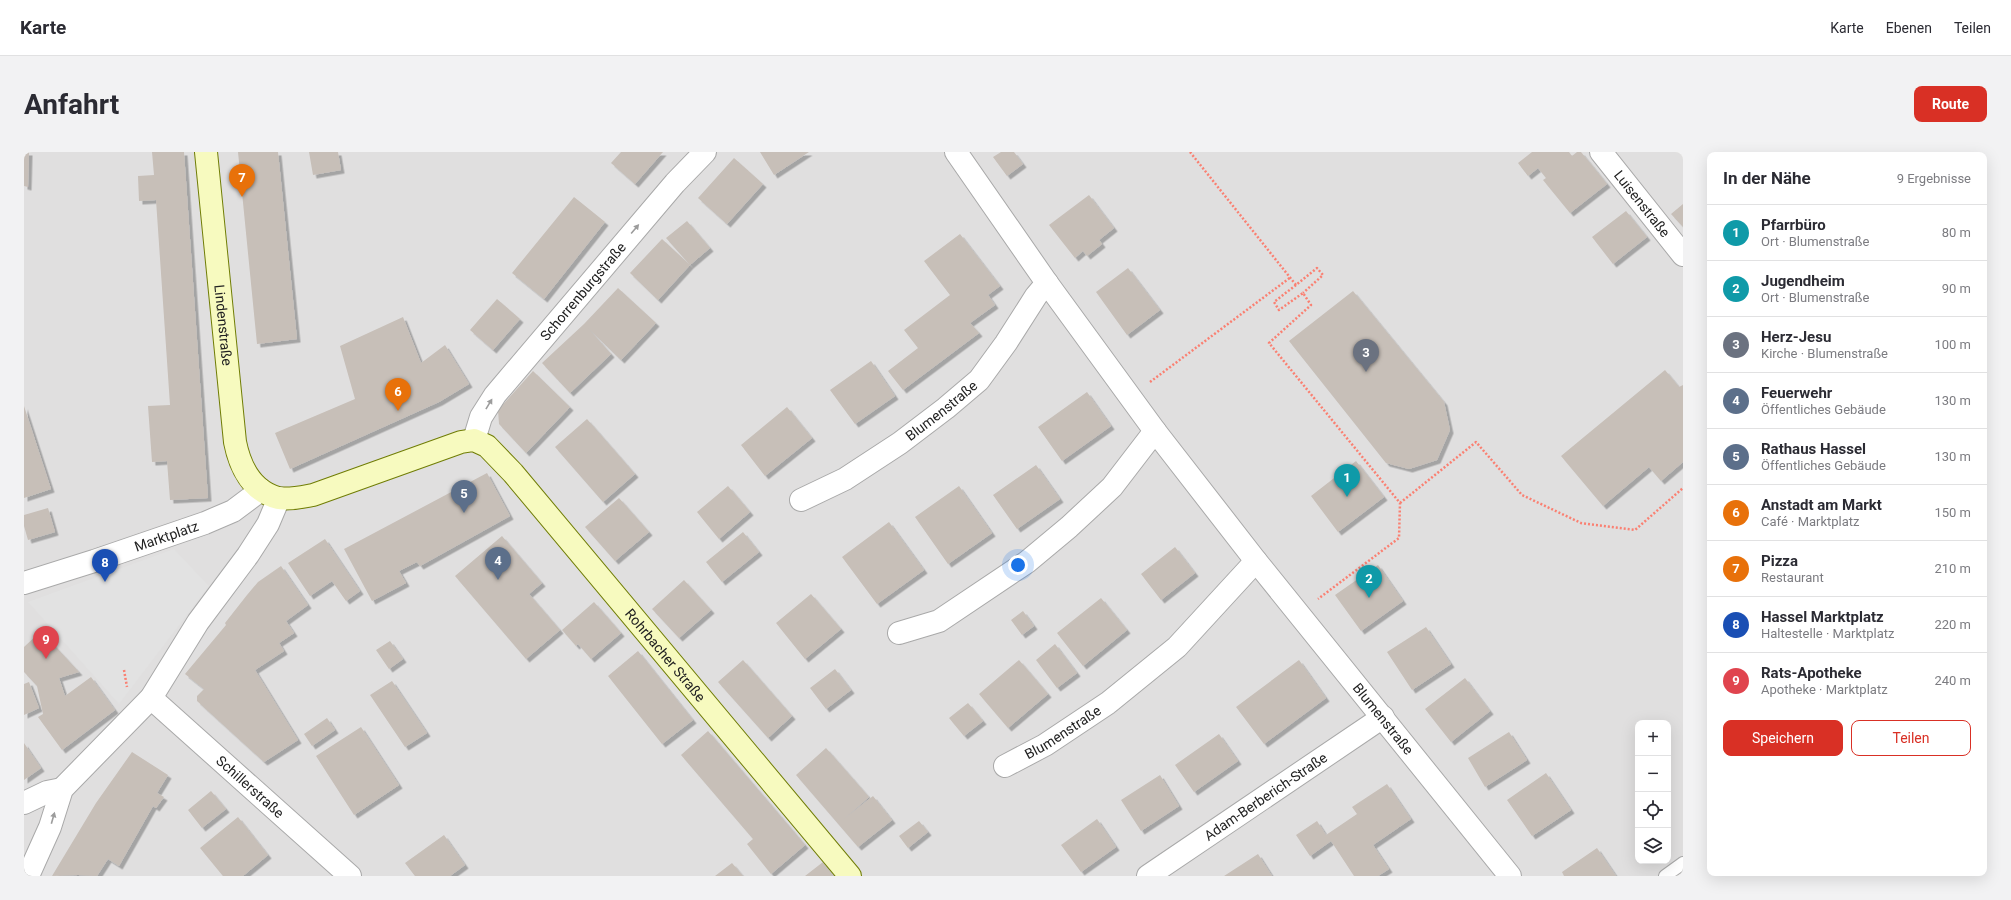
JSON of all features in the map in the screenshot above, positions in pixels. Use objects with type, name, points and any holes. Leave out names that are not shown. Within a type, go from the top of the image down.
[{"type":"street","name":"Lindenstraße","points":[[206,152],[235,442],[238,459],[247,476],[270,494]]},
{"type":"street","name":"Schorrenburgstraße","points":[[474,440],[482,417],[495,395],[675,183],[704,152]]},
{"type":"street","name":"Blumenstraße","points":[[956,152],[1047,283],[1155,431],[1298,614],[1383,717],[1510,876]]},
{"type":"street","name":"Luisenstraße","points":[[1601,152],[1683,255]]},
{"type":"street","name":"Blumenstraße","points":[[801,500],[845,479],[900,443],[946,408],[979,380],[1006,343],[1036,296],[1047,283]]},
{"type":"street","points":[[900,633],[939,621],[1027,562],[1069,527],[1112,487],[1155,431]]},
{"type":"street","points":[[28,876],[50,827],[62,789],[151,698],[198,622],[248,555],[268,524],[270,494],[313,495],[461,442],[474,440]]},
{"type":"street","name":"Rohrbacher Straße","points":[[474,440],[487,446],[513,473],[850,876]]},
{"type":"street","name":"Marktplatz","points":[[24,583],[205,523],[270,494]]},
{"type":"street","name":"Blumenstraße","points":[[1004,766],[1045,745],[1108,702],[1171,652],[1212,610],[1256,561]]},
{"type":"street","name":"Schillerstraße","points":[[151,698],[350,876]]},
{"type":"street","name":"Adam-Berberich-Straße","points":[[1148,876],[1383,717]]},
{"type":"street","points":[[24,802],[47,792],[62,789]]},
{"type":"lane","points":[[1665,876],[1683,863]]},
{"type":"path","points":[[1190,152],[1296,285]]},
{"type":"path","points":[[1317,268],[1323,275],[1303,293],[1279,310],[1274,302],[1296,285],[1317,268]]},
{"type":"path","points":[[1130,397],[1291,278]]},
{"type":"path","points":[[1298,614],[1399,538],[1400,503],[1269,342],[1311,305],[1303,293]]},
{"type":"path","points":[[1400,503],[1476,442],[1522,495],[1580,523],[1635,530],[1683,488]]},
{"type":"shaded area","points":[[24,152],[1683,152],[1683,876],[24,876]]},
{"type":"shaded area","points":[[174,549],[209,586],[119,704],[28,602]]},
{"type":"building","points":[[24,152],[29,152],[28,187],[24,186]]},
{"type":"building","points":[[152,152],[184,152],[208,498],[170,500],[167,461],[152,462],[148,406],[170,405],[156,200],[139,201],[138,176],[154,175]]},
{"type":"building","points":[[238,152],[278,152],[297,339],[257,344]]},
{"type":"building","points":[[309,152],[338,152],[341,170],[313,175]]},
{"type":"building","points":[[621,152],[663,152],[635,184],[611,163]]},
{"type":"building","points":[[760,152],[809,152],[774,175]]},
{"type":"building","points":[[1001,152],[1014,152],[1023,164],[1007,176],[993,157]]},
{"type":"building","points":[[1532,152],[1569,152],[1572,156],[1577,152],[1581,152],[1607,184],[1570,213],[1543,180],[1546,178],[1538,168],[1528,176],[1518,163]]},
{"type":"building","points":[[734,158],[763,184],[727,224],[698,198]]},
{"type":"building","points":[[1089,195],[1114,228],[1099,240],[1102,244],[1087,256],[1083,251],[1075,258],[1049,225]]},
{"type":"building","points":[[574,197],[605,222],[544,299],[512,273]]},
{"type":"building","points":[[1683,204],[1683,227],[1671,214]]},
{"type":"building","points":[[1626,211],[1647,237],[1613,264],[1592,237]]},
{"type":"building","points":[[687,221],[710,248],[690,265],[666,238]]},
{"type":"building","points":[[960,234],[1000,286],[988,295],[995,305],[970,323],[979,333],[903,390],[888,371],[918,348],[904,330],[950,295],[924,261]]},
{"type":"building","points":[[662,239],[690,265],[658,300],[630,273]]},
{"type":"building","points":[[1128,268],[1160,310],[1127,335],[1096,292]]},
{"type":"building","points":[[618,288],[656,323],[621,360],[588,328],[611,354],[570,393],[542,363],[584,324]]},
{"type":"building","points":[[1353,291],[1444,402],[1450,430],[1437,460],[1409,469],[1386,463],[1289,341]]},
{"type":"building","points":[[497,299],[520,319],[493,350],[470,330]]},
{"type":"building","points":[[403,317],[421,363],[445,345],[469,384],[439,402],[290,469],[275,433],[355,399],[340,346]]},
{"type":"building","points":[[871,361],[895,396],[855,424],[830,390]]},
{"type":"building","points":[[1665,370],[1679,387],[1683,385],[1683,462],[1661,481],[1649,467],[1603,506],[1561,456]]},
{"type":"building","points":[[533,371],[570,407],[526,453],[499,424],[498,410]]},
{"type":"building","points":[[1087,392],[1111,426],[1062,461],[1038,427]]},
{"type":"building","points":[[24,406],[51,489],[24,498]]},
{"type":"building","points":[[787,407],[812,438],[765,476],[741,445]]},
{"type":"building","points":[[587,419],[635,474],[603,502],[555,447]]},
{"type":"building","points":[[1356,461],[1384,497],[1338,532],[1311,496]]},
{"type":"building","points":[[1036,465],[1060,499],[1017,529],[993,495]]},
{"type":"building","points":[[487,473],[510,516],[420,566],[417,562],[399,571],[406,583],[372,601],[344,549]]},
{"type":"building","points":[[728,486],[750,512],[719,539],[697,512]]},
{"type":"building","points":[[959,486],[992,533],[948,564],[915,517]]},
{"type":"building","points":[[619,498],[649,532],[615,561],[585,527]]},
{"type":"building","points":[[48,508],[55,532],[28,540],[24,526],[24,515]]},
{"type":"building","points":[[889,522],[924,570],[877,604],[842,557]]},
{"type":"building","points":[[743,532],[759,552],[722,582],[706,562]]},
{"type":"building","points":[[502,536],[542,583],[529,594],[560,630],[526,659],[455,576]]},
{"type":"building","points":[[325,539],[360,591],[346,601],[332,581],[310,596],[288,563]]},
{"type":"building","points":[[1175,547],[1195,573],[1161,600],[1141,574]]},
{"type":"building","points":[[1378,565],[1403,601],[1361,631],[1335,595]]},
{"type":"building","points":[[281,566],[308,605],[286,621],[294,633],[279,643],[284,651],[255,670],[298,740],[264,762],[197,701],[197,696],[204,689],[185,674],[226,625],[225,623],[258,582]]},
{"type":"building","points":[[684,580],[711,610],[679,638],[652,609]]},
{"type":"building","points":[[811,594],[841,629],[805,659],[776,623]]},
{"type":"building","points":[[1101,598],[1127,630],[1083,666],[1057,633]]},
{"type":"building","points":[[594,602],[621,633],[591,659],[578,644],[576,646],[562,630]]},
{"type":"building","points":[[1023,611],[1034,626],[1022,635],[1011,620]]},
{"type":"building","points":[[1426,627],[1451,664],[1412,690],[1387,652]]},
{"type":"building","points":[[41,631],[79,672],[59,678],[65,696],[91,677],[115,710],[62,750],[38,717],[43,714],[37,686],[24,672],[24,647]]},
{"type":"building","points":[[390,641],[403,659],[389,669],[376,650]]},
{"type":"building","points":[[1055,644],[1077,673],[1057,688],[1036,660]]},
{"type":"building","points":[[638,651],[693,720],[662,744],[608,676]]},
{"type":"building","points":[[743,660],[792,716],[768,738],[718,682]]},
{"type":"building","points":[[1019,660],[1048,694],[1008,728],[979,694]]},
{"type":"building","points":[[1299,660],[1326,698],[1264,744],[1236,707]]},
{"type":"building","points":[[835,669],[851,690],[826,709],[810,688]]},
{"type":"building","points":[[1465,678],[1490,711],[1451,742],[1425,709]]},
{"type":"building","points":[[392,681],[427,733],[405,747],[370,695]]},
{"type":"building","points":[[29,682],[39,708],[24,715],[24,684]]},
{"type":"building","points":[[968,703],[983,721],[964,736],[949,718]]},
{"type":"building","points":[[327,718],[335,730],[312,746],[304,734]]},
{"type":"building","points":[[361,727],[399,785],[354,815],[316,756]]},
{"type":"building","points":[[708,731],[805,845],[771,874],[747,844],[753,839],[681,755]]},
{"type":"building","points":[[1509,732],[1527,760],[1485,787],[1468,758]]},
{"type":"building","points":[[1219,734],[1238,761],[1194,792],[1175,765]]},
{"type":"building","points":[[24,743],[41,768],[24,780]]},
{"type":"building","points":[[826,748],[869,797],[844,819],[873,796],[892,820],[858,847],[796,775]]},
{"type":"building","points":[[132,752],[168,775],[157,793],[164,797],[156,808],[153,806],[119,866],[108,859],[97,876],[52,876],[96,803]]},
{"type":"building","points":[[1546,773],[1571,810],[1532,836],[1507,800]]},
{"type":"building","points":[[1160,775],[1179,806],[1141,831],[1121,800]]},
{"type":"building","points":[[1387,784],[1411,819],[1373,845],[1389,869],[1378,876],[1354,876],[1331,841],[1310,856],[1296,835],[1317,821],[1326,835],[1357,814],[1352,807]]},
{"type":"building","points":[[211,791],[226,809],[202,828],[188,810]]},
{"type":"building","points":[[238,817],[268,855],[243,876],[223,876],[200,848]]},
{"type":"building","points":[[1097,819],[1116,847],[1081,872],[1061,845]]},
{"type":"building","points":[[919,821],[928,832],[908,848],[899,836]]},
{"type":"building","points":[[444,835],[465,865],[450,876],[415,876],[405,863]]},
{"type":"building","points":[[1597,848],[1616,876],[1564,876],[1562,872]]},
{"type":"building","points":[[1258,854],[1272,876],[1224,876]]},
{"type":"building","points":[[823,862],[833,876],[805,876]]},
{"type":"building","points":[[732,863],[743,876],[715,876]]},
{"type":"place","name":"Pizza","points":[[242,197]]},
{"type":"place","name":"Herz-Jesu","points":[[1366,372]]},
{"type":"place","name":"Anstadt am Markt","points":[[398,411]]},
{"type":"place","name":"Pfarrbüro","points":[[1347,497]]},
{"type":"place","name":"Rathaus Hassel","points":[[464,513]]},
{"type":"place","name":"Feuerwehr","points":[[498,580]]},
{"type":"place","name":"Hassel Marktplatz","points":[[105,582]]},
{"type":"place","name":"Jugendheim","points":[[1369,598]]},
{"type":"place","name":"Rats-Apotheke","points":[[46,659]]}]
